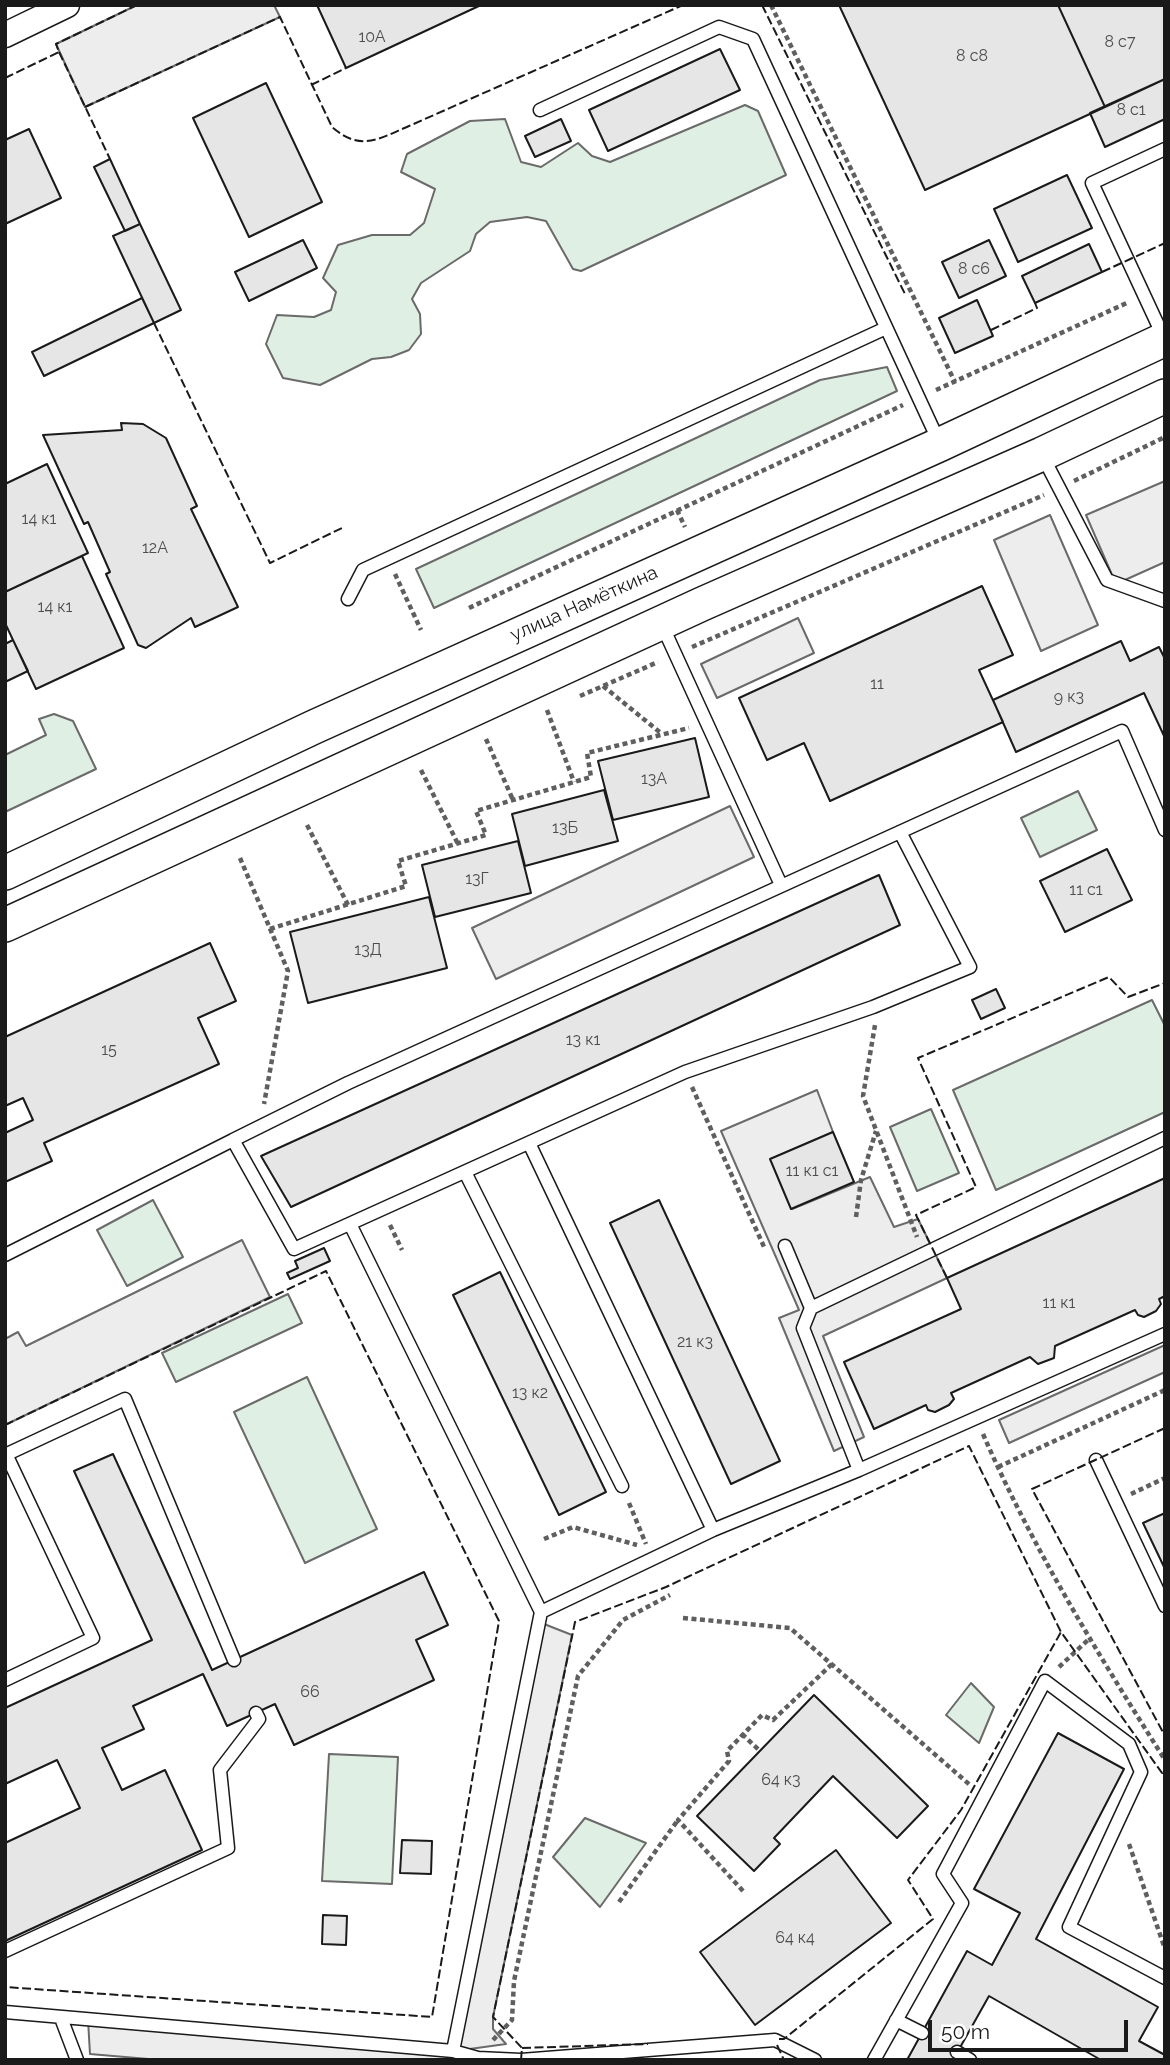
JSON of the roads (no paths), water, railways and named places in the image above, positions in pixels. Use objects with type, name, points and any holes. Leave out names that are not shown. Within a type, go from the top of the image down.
[{"type":"main road","name":"улица Намёткина","points":[[5,873],[314,727],[941,444],[1165,339]]},
{"type":"main road","points":[[5,925],[1165,396]]},
{"type":"street","points":[[5,35],[67,5]]},
{"type":"lane","points":[[540,110],[719,27],[753,39],[941,444]]},
{"type":"lane","points":[[1165,149],[1092,183],[1165,339]]},
{"type":"lane","points":[[348,599],[363,570],[886,328]]},
{"type":"lane","points":[[1042,454],[1107,580],[1165,601]]},
{"type":"lane","points":[[661,624],[782,885]]},
{"type":"lane","points":[[5,1255],[261,1126],[1122,731],[1165,830]]},
{"type":"lane","points":[[233,1140],[294,1250],[685,1072],[873,1007],[970,967],[900,832]]},
{"type":"lane","points":[[859,1470],[803,1328],[811,1308],[1165,1138]]},
{"type":"lane","points":[[529,1143],[713,1530]]},
{"type":"lane","points":[[465,1172],[622,1486]]},
{"type":"lane","points":[[351,1226],[541,1612],[453,2051]]},
{"type":"lane","points":[[785,1247],[811,1308]]},
{"type":"lane","points":[[541,1612],[713,1530],[859,1470],[1165,1334]]},
{"type":"lane","points":[[5,1680],[93,1638],[5,1455],[125,1399],[234,1660]]},
{"type":"lane","points":[[1096,1460],[1165,1606]]},
{"type":"lane","points":[[874,2060],[962,1903],[943,1874],[1045,1681],[1129,1744],[1141,1772],[1069,1927],[1165,1978]]},
{"type":"lane","points":[[5,1951],[228,1848],[220,1770],[259,1719],[256,1713]]},
{"type":"lane","points":[[5,2012],[453,2051],[478,2058],[521,2060],[775,2040],[815,2060]]},
{"type":"lane","points":[[61,2018],[76,2060]]},
{"type":"lane","points":[[896,2020],[922,2033]]},
{"type":"lane","points":[[957,2053],[970,2060]]}]
